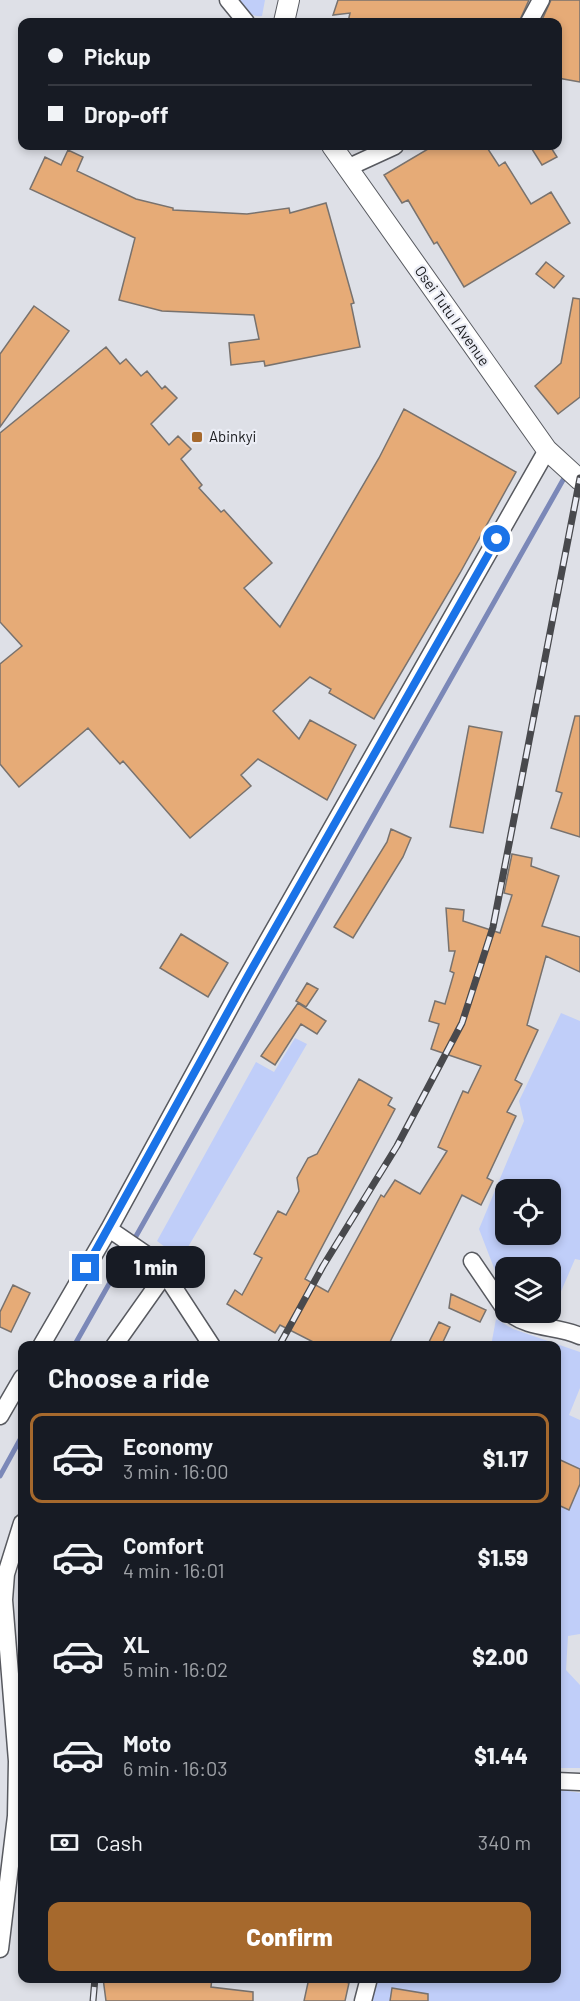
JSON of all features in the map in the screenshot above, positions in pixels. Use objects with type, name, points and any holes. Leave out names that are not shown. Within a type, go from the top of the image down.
[{"type":"street","points":[[228,0],[243,18]]},
{"type":"street","points":[[285,18],[289,0]]},
{"type":"street","points":[[531,18],[541,0]]},
{"type":"street","name":"Osei Tutu I Avenue","points":[[335,150],[547,450],[580,480]]},
{"type":"street","points":[[347,168],[385,150]]},
{"type":"street","points":[[44,1341],[115,1234],[239,991],[547,450]]},
{"type":"street","points":[[115,1234],[147,1255],[165,1274],[209,1341]]},
{"type":"street","points":[[472,1262],[495,1295]]},
{"type":"street","points":[[118,1341],[165,1274]]},
{"type":"street","points":[[527,1323],[580,1336]]},
{"type":"street","points":[[0,1416],[18,1385]]},
{"type":"street","points":[[0,1950],[16,1816],[17,1761],[4,1600],[6,1574],[18,1536]]},
{"type":"street","points":[[561,1780],[580,1782]]},
{"type":"street","points":[[363,2001],[368,1983]]},
{"type":"shaded area","points":[[239,0],[265,0],[262,16],[251,14]]},
{"type":"shaded area","points":[[561,1013],[580,1021],[580,1260],[575,1259],[561,1291],[561,1257],[495,1257],[495,1271],[479,1229],[495,1191],[495,1245],[561,1245],[561,1179],[500,1179],[524,1121],[519,1101]]},
{"type":"shaded area","points":[[295,1038],[307,1044],[181,1259],[157,1241],[256,1062],[274,1072]]},
{"type":"shaded area","points":[[495,1323],[503,1323],[548,1341],[492,1341]]},
{"type":"shaded area","points":[[561,1345],[580,1352],[580,1388],[569,1415],[580,1420],[580,1634],[568,1636],[566,1670],[580,1685],[580,1768],[561,1768]]},
{"type":"shaded area","points":[[561,1790],[580,1793],[580,2001],[368,2001],[372,1983],[561,1983]]},
{"type":"building","points":[[338,0],[529,0],[521,18],[349,18],[350,13],[333,15]]},
{"type":"building","points":[[551,0],[580,0],[580,82],[562,79],[562,18],[543,18]]},
{"type":"building","points":[[68,150],[83,157],[77,171],[136,199],[173,208],[173,210],[247,214],[289,208],[290,213],[326,203],[354,303],[351,304],[360,347],[265,366],[264,361],[231,365],[229,343],[259,339],[254,315],[162,311],[119,300],[135,238],[30,189],[45,157],[61,165]]},
{"type":"building","points":[[426,150],[489,150],[499,166],[505,162],[531,204],[551,192],[570,223],[464,287],[437,242],[434,244],[408,200],[402,203],[384,175]]},
{"type":"building","points":[[533,150],[553,150],[557,157],[542,165]]},
{"type":"building","points":[[546,262],[564,276],[554,288],[536,274]]},
{"type":"building","points":[[573,298],[580,299],[580,397],[558,414],[535,386],[561,363]]},
{"type":"building","points":[[34,306],[69,331],[0,427],[0,354]]},
{"type":"building","points":[[106,347],[120,364],[126,359],[141,376],[147,371],[162,389],[165,386],[177,398],[151,424],[169,445],[178,436],[191,449],[181,459],[202,485],[199,488],[221,512],[224,510],[272,563],[244,588],[280,627],[379,458],[404,409],[516,472],[374,719],[329,693],[331,689],[310,677],[273,711],[299,739],[310,720],[356,745],[327,800],[258,759],[241,775],[251,786],[190,838],[123,761],[120,764],[88,728],[19,787],[0,764],[0,664],[22,646],[0,622],[0,433]]},
{"type":"building","points":[[575,716],[580,716],[580,837],[551,828],[562,793],[556,791]]},
{"type":"building","points":[[469,726],[502,732],[483,833],[450,827]]},
{"type":"building","points":[[391,829],[411,838],[403,857],[353,938],[334,927],[387,842]]},
{"type":"building","points":[[512,854],[532,858],[531,866],[559,876],[542,926],[580,937],[580,972],[546,956],[527,1025],[538,1030],[515,1080],[522,1084],[507,1112],[516,1116],[487,1178],[493,1181],[481,1205],[462,1195],[390,1341],[311,1341],[280,1325],[275,1333],[227,1304],[235,1290],[242,1295],[262,1258],[254,1254],[278,1211],[286,1215],[299,1191],[297,1178],[308,1158],[317,1154],[359,1079],[392,1098],[388,1105],[395,1109],[305,1279],[328,1292],[381,1195],[384,1197],[395,1180],[420,1194],[447,1151],[438,1147],[463,1091],[468,1093],[481,1066],[431,1049],[439,1024],[429,1021],[435,1001],[445,1004],[454,973],[450,971],[455,951],[449,951],[446,908],[464,910],[463,921],[500,933],[512,895],[504,893]]},
{"type":"building","points":[[181,934],[228,963],[208,997],[160,968]]},
{"type":"building","points":[[307,983],[318,989],[306,1007],[296,1001]]},
{"type":"building","points":[[298,1003],[326,1021],[317,1034],[301,1024],[275,1065],[261,1056]]},
{"type":"building","points":[[13,1285],[30,1293],[11,1332],[0,1327],[0,1312]]},
{"type":"building","points":[[451,1294],[486,1310],[480,1322],[449,1308]]},
{"type":"building","points":[[439,1322],[450,1327],[443,1341],[430,1341]]},
{"type":"building","points":[[561,1460],[580,1469],[580,1484],[569,1510],[561,1506]]},
{"type":"building","points":[[104,1983],[211,1983],[211,1987],[253,1992],[253,2001],[106,2001]]},
{"type":"building","points":[[308,1983],[349,1983],[345,2001],[304,2001]]},
{"type":"building","points":[[392,1988],[428,1994],[428,2001],[390,2001]]},
{"type":"waterway","points":[[77,1341],[563,480]]},
{"type":"waterway","points":[[0,1476],[18,1443]]},
{"type":"railway","points":[[282,1341],[323,1266],[397,1146],[462,1023],[493,927],[580,478]]},
{"type":"railway","points":[[93,2001],[95,1983]]},
{"type":"place","name":"Abinkyi","points":[[197,437]]},
{"type":"route","points":[[86,1268],[249,974],[497,539]]}]
